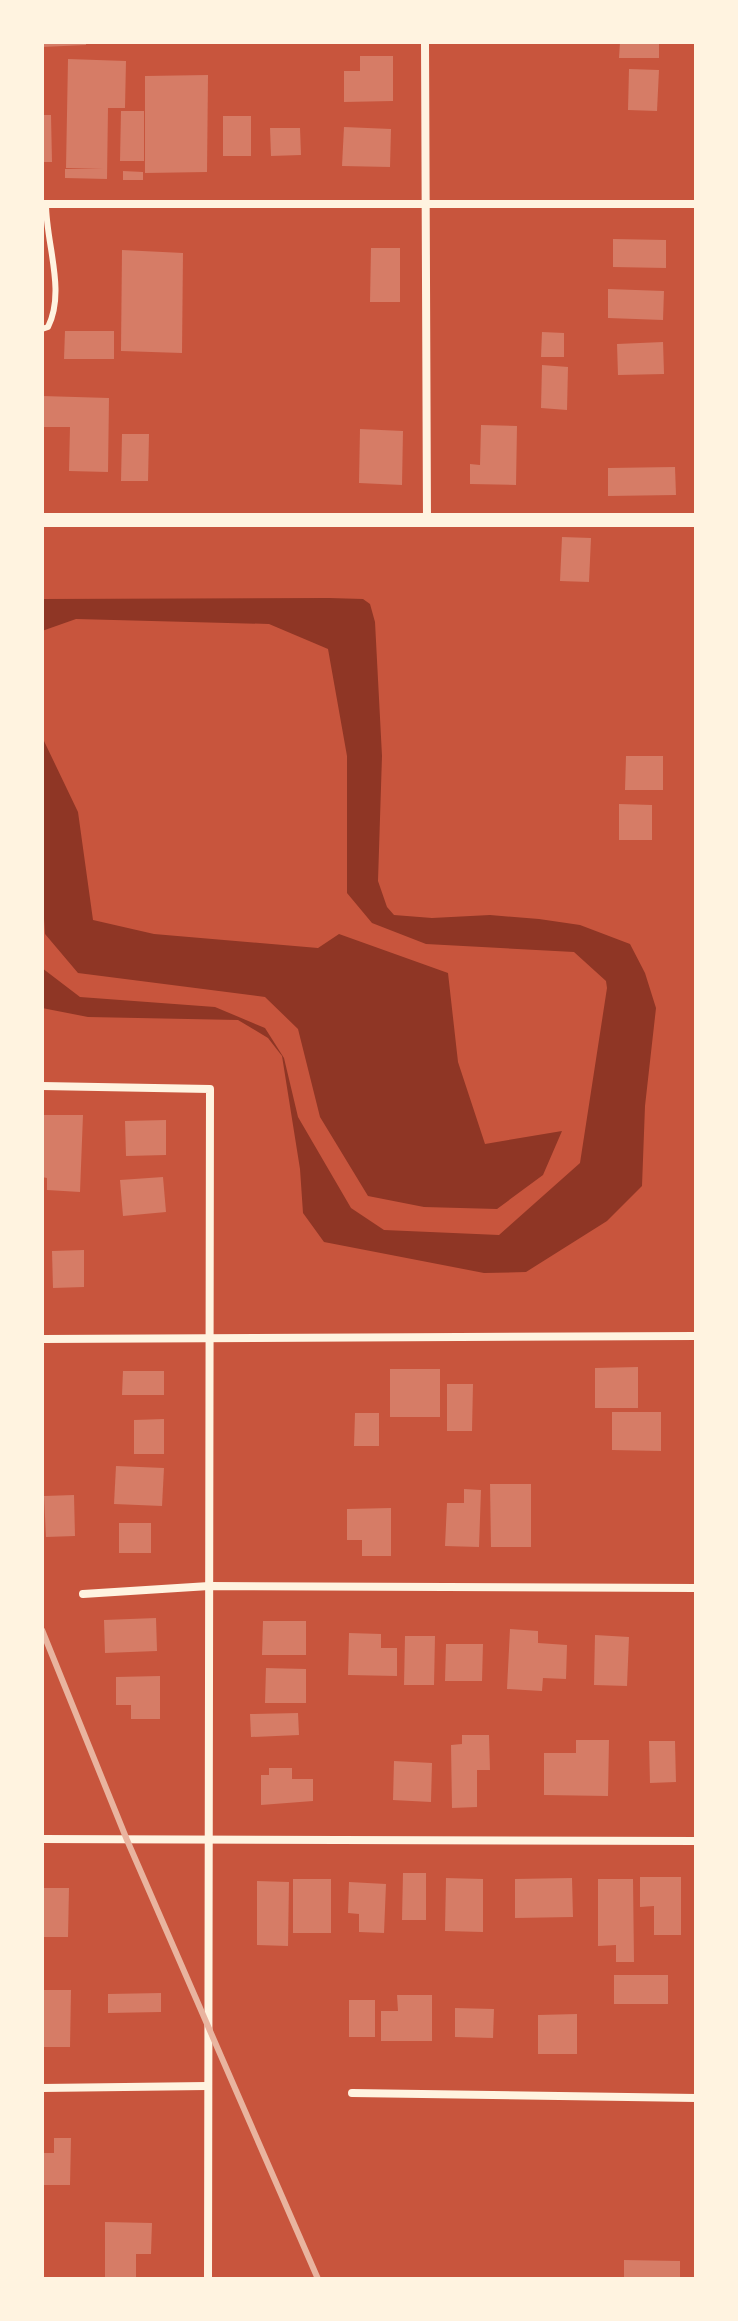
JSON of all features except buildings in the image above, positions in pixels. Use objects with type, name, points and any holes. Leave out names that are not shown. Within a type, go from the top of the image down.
[{"type":"street","points":[[425,42],[427,520]]},
{"type":"street","points":[[44,204],[696,204]]},
{"type":"street","points":[[42,520],[696,520]]},
{"type":"street","points":[[42,1086],[210,1089],[208,2279]]},
{"type":"street","points":[[42,1339],[696,1336]]},
{"type":"street","points":[[83,1594],[209,1586],[696,1588]]},
{"type":"street","points":[[42,1839],[696,1841]]},
{"type":"street","points":[[42,2088],[207,2086]]},
{"type":"street","points":[[352,2093],[696,2098]]},
{"type":"lane","points":[[42,329],[48,327],[58,307],[44,204]]},
{"type":"lane","points":[[42,274],[53,273]]},
{"type":"shaded area","points":[[329,598],[363,599],[370,604],[375,622],[382,756],[378,881],[387,907],[394,915],[432,918],[490,915],[580,925],[630,944],[645,973],[656,1008],[645,1106],[642,1186],[607,1221],[526,1272],[484,1273],[324,1242],[303,1213],[300,1169],[282,1056],[268,1038],[238,1020],[88,1017],[42,1008],[42,968],[80,997],[215,1007],[265,1028],[284,1058],[298,1117],[351,1208],[384,1230],[499,1235],[580,1163],[607,988],[606,981],[574,952],[426,944],[372,923],[347,893],[347,756],[328,649],[269,624],[76,619],[42,631],[42,599]]},
{"type":"shaded area","points":[[44,741],[78,812],[93,920],[154,934],[318,948],[339,934],[448,973],[458,1062],[485,1144],[562,1131],[543,1175],[497,1209],[424,1207],[368,1196],[320,1117],[298,1029],[265,997],[78,973],[45,934],[42,888]]},
{"type":"railway","points":[[42,1630],[127,1840],[318,2279]]}]
